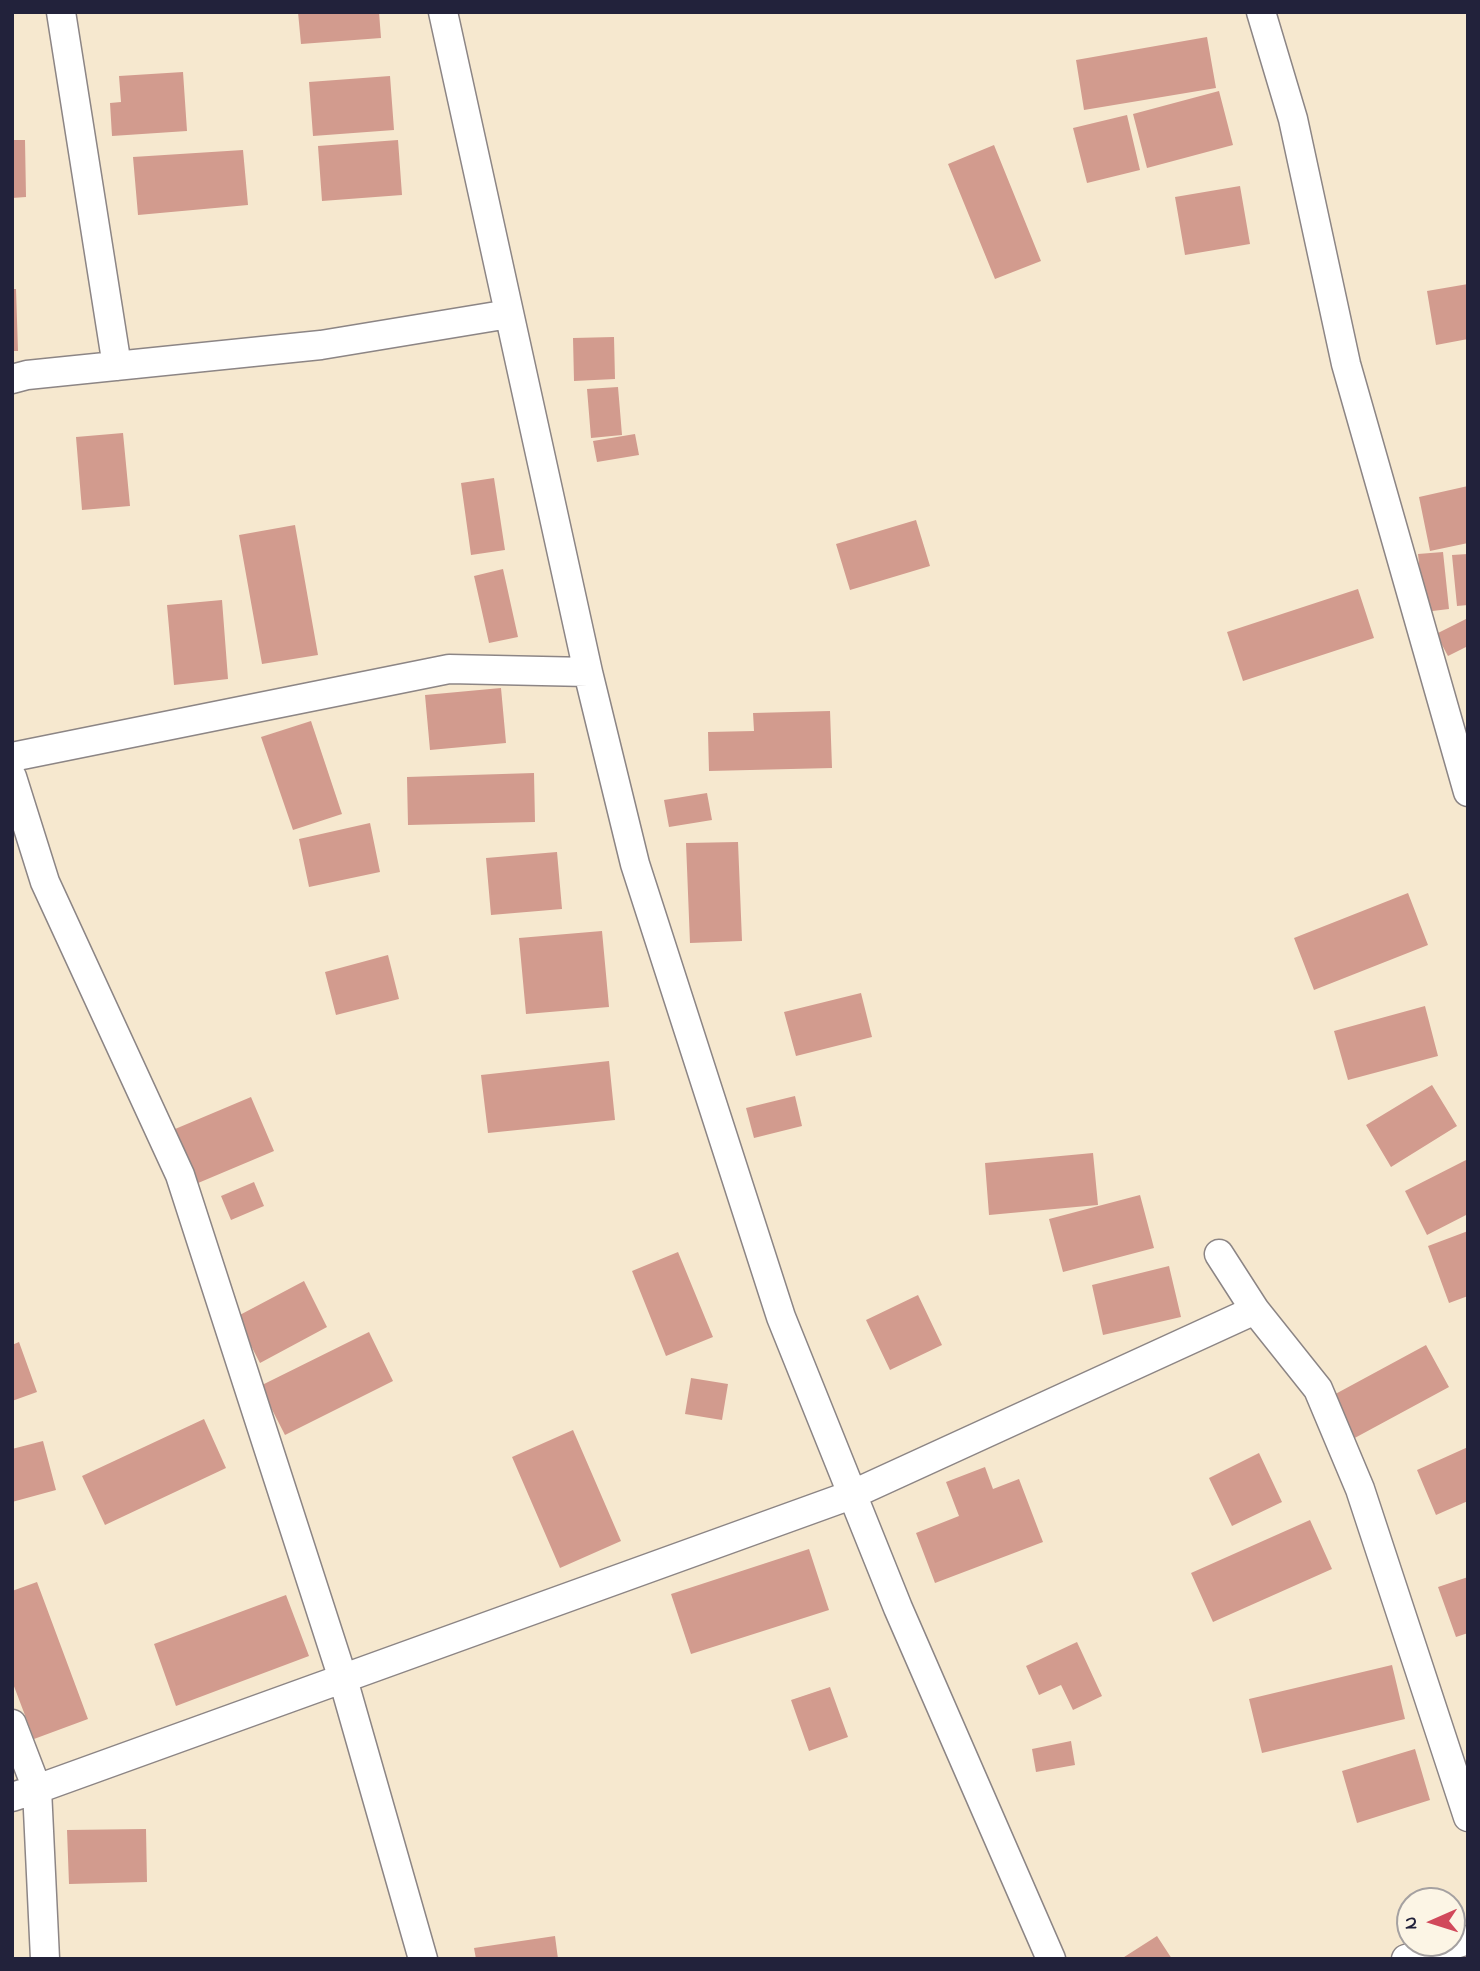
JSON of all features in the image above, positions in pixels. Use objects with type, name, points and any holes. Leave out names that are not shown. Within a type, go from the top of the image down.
[{"type":"street","points":[[61,12],[117,366]]},
{"type":"street","points":[[443,12],[588,672],[635,864],[781,1317],[898,1608],[1051,1959]]},
{"type":"street","points":[[1261,12],[1293,119],[1346,364],[1468,792]]},
{"type":"street","points":[[12,379],[27,374],[321,345],[509,314]]},
{"type":"street","points":[[12,757],[449,669],[588,672]]},
{"type":"street","points":[[12,777],[45,882],[180,1175],[342,1679],[423,1959]]},
{"type":"street","points":[[1219,1254],[1255,1311],[1318,1389],[1355,1476],[1468,1817]]},
{"type":"street","points":[[25,1793],[852,1495],[1255,1311]]},
{"type":"street","points":[[12,1724],[25,1793],[45,1959]]},
{"type":"street","points":[[1406,1959],[1468,1940]]},
{"type":"building","points":[[298,12],[379,12],[381,38],[301,44]]},
{"type":"building","points":[[1207,37],[1216,88],[1084,110],[1076,60]]},
{"type":"building","points":[[183,72],[187,131],[112,136],[110,103],[121,102],[119,76]]},
{"type":"building","points":[[390,76],[394,130],[313,136],[309,82]]},
{"type":"building","points":[[1219,91],[1233,145],[1147,168],[1133,114]]},
{"type":"building","points":[[1127,115],[1140,170],[1087,183],[1073,128]]},
{"type":"building","points":[[12,140],[25,140],[26,197],[12,198]]},
{"type":"building","points":[[398,140],[402,195],[322,201],[318,146]]},
{"type":"building","points":[[994,145],[1041,261],[995,279],[948,164]]},
{"type":"building","points":[[243,150],[248,205],[138,215],[133,157]]},
{"type":"building","points":[[1240,186],[1250,244],[1185,255],[1175,197]]},
{"type":"building","points":[[1468,284],[1468,339],[1436,345],[1427,291]]},
{"type":"building","points":[[12,289],[16,289],[18,351],[12,351]]},
{"type":"building","points":[[614,337],[615,379],[574,381],[573,338]]},
{"type":"building","points":[[618,387],[622,435],[591,438],[587,389]]},
{"type":"building","points":[[123,433],[130,506],[82,510],[76,437]]},
{"type":"building","points":[[635,434],[639,455],[597,462],[593,441]]},
{"type":"building","points":[[494,478],[505,550],[471,555],[461,483]]},
{"type":"building","points":[[1468,486],[1468,543],[1430,551],[1419,497]]},
{"type":"building","points":[[916,520],[930,566],[850,590],[836,544]]},
{"type":"building","points":[[295,525],[318,655],[262,664],[239,535]]},
{"type":"building","points":[[1443,552],[1449,609],[1424,612],[1418,554]]},
{"type":"building","points":[[1468,554],[1468,605],[1457,606],[1452,555]]},
{"type":"building","points":[[503,569],[518,637],[489,643],[474,576]]},
{"type":"building","points":[[1358,589],[1374,638],[1243,681],[1227,632]]},
{"type":"building","points":[[222,600],[228,679],[174,685],[167,605]]},
{"type":"building","points":[[1466,619],[1468,646],[1448,656],[1436,634]]},
{"type":"building","points":[[501,688],[506,743],[430,750],[425,695]]},
{"type":"building","points":[[830,711],[832,768],[709,771],[708,732],[754,731],[753,713]]},
{"type":"building","points":[[311,721],[342,814],[293,830],[261,737]]},
{"type":"building","points":[[534,773],[535,822],[408,825],[407,777]]},
{"type":"building","points":[[707,793],[712,820],[669,827],[664,800]]},
{"type":"building","points":[[370,823],[380,872],[309,887],[299,839]]},
{"type":"building","points":[[738,842],[742,941],[690,943],[686,843]]},
{"type":"building","points":[[557,852],[562,909],[491,915],[486,858]]},
{"type":"building","points":[[1408,893],[1428,945],[1314,990],[1294,938]]},
{"type":"building","points":[[602,931],[609,1007],[526,1014],[519,938]]},
{"type":"building","points":[[388,955],[399,999],[336,1015],[325,972]]},
{"type":"building","points":[[861,993],[872,1037],[796,1056],[784,1012]]},
{"type":"building","points":[[1425,1006],[1438,1056],[1348,1080],[1334,1031]]},
{"type":"building","points":[[609,1061],[615,1120],[488,1133],[481,1075]]},
{"type":"building","points":[[1432,1085],[1457,1126],[1391,1167],[1366,1125]]},
{"type":"building","points":[[795,1096],[802,1126],[754,1138],[746,1108]]},
{"type":"building","points":[[251,1097],[274,1151],[191,1186],[168,1132]]},
{"type":"building","points":[[1093,1153],[1098,1205],[989,1215],[985,1163]]},
{"type":"building","points":[[1468,1159],[1468,1214],[1427,1235],[1405,1191]]},
{"type":"building","points":[[254,1182],[264,1206],[231,1220],[221,1196]]},
{"type":"building","points":[[1140,1195],[1154,1248],[1063,1272],[1049,1219]]},
{"type":"building","points":[[1468,1231],[1468,1296],[1449,1303],[1428,1246]]},
{"type":"building","points":[[678,1252],[713,1337],[666,1356],[632,1271]]},
{"type":"building","points":[[1169,1266],[1181,1317],[1103,1335],[1092,1285]]},
{"type":"building","points":[[304,1281],[327,1327],[260,1363],[236,1317]]},
{"type":"building","points":[[918,1295],[942,1345],[890,1370],[866,1320]]},
{"type":"building","points":[[369,1332],[393,1381],[285,1435],[260,1386]]},
{"type":"building","points":[[19,1342],[37,1392],[12,1401],[12,1345]]},
{"type":"building","points":[[1426,1345],[1449,1387],[1351,1440],[1328,1398]]},
{"type":"building","points":[[691,1378],[728,1384],[722,1420],[685,1414]]},
{"type":"building","points":[[204,1419],[226,1468],[105,1525],[82,1476]]},
{"type":"building","points":[[573,1430],[621,1541],[560,1568],[512,1457]]},
{"type":"building","points":[[43,1441],[56,1490],[12,1502],[12,1449]]},
{"type":"building","points":[[1468,1447],[1468,1501],[1436,1515],[1417,1470]]},
{"type":"building","points":[[1259,1453],[1282,1502],[1232,1526],[1209,1478]]},
{"type":"building","points":[[985,1467],[993,1489],[1019,1479],[1043,1542],[935,1583],[916,1533],[959,1516],[946,1482]]},
{"type":"building","points":[[1310,1520],[1332,1569],[1213,1622],[1191,1573]]},
{"type":"building","points":[[809,1549],[829,1610],[691,1654],[671,1594]]},
{"type":"building","points":[[1468,1577],[1468,1633],[1456,1637],[1438,1587]]},
{"type":"building","points":[[37,1582],[88,1719],[34,1739],[12,1681],[12,1591]]},
{"type":"building","points":[[286,1595],[309,1656],[176,1706],[154,1644]]},
{"type":"building","points":[[1077,1642],[1102,1696],[1073,1710],[1061,1685],[1039,1695],[1026,1666]]},
{"type":"building","points":[[1392,1665],[1405,1719],[1262,1753],[1249,1699]]},
{"type":"building","points":[[830,1687],[848,1737],[809,1751],[791,1700]]},
{"type":"building","points":[[1071,1741],[1075,1765],[1036,1772],[1032,1749]]},
{"type":"building","points":[[1415,1749],[1430,1800],[1357,1823],[1342,1771]]},
{"type":"building","points":[[146,1829],[147,1882],[69,1884],[67,1830]]},
{"type":"building","points":[[555,1936],[558,1959],[476,1959],[474,1948]]},
{"type":"building","points":[[1157,1936],[1172,1959],[1121,1959]]}]
